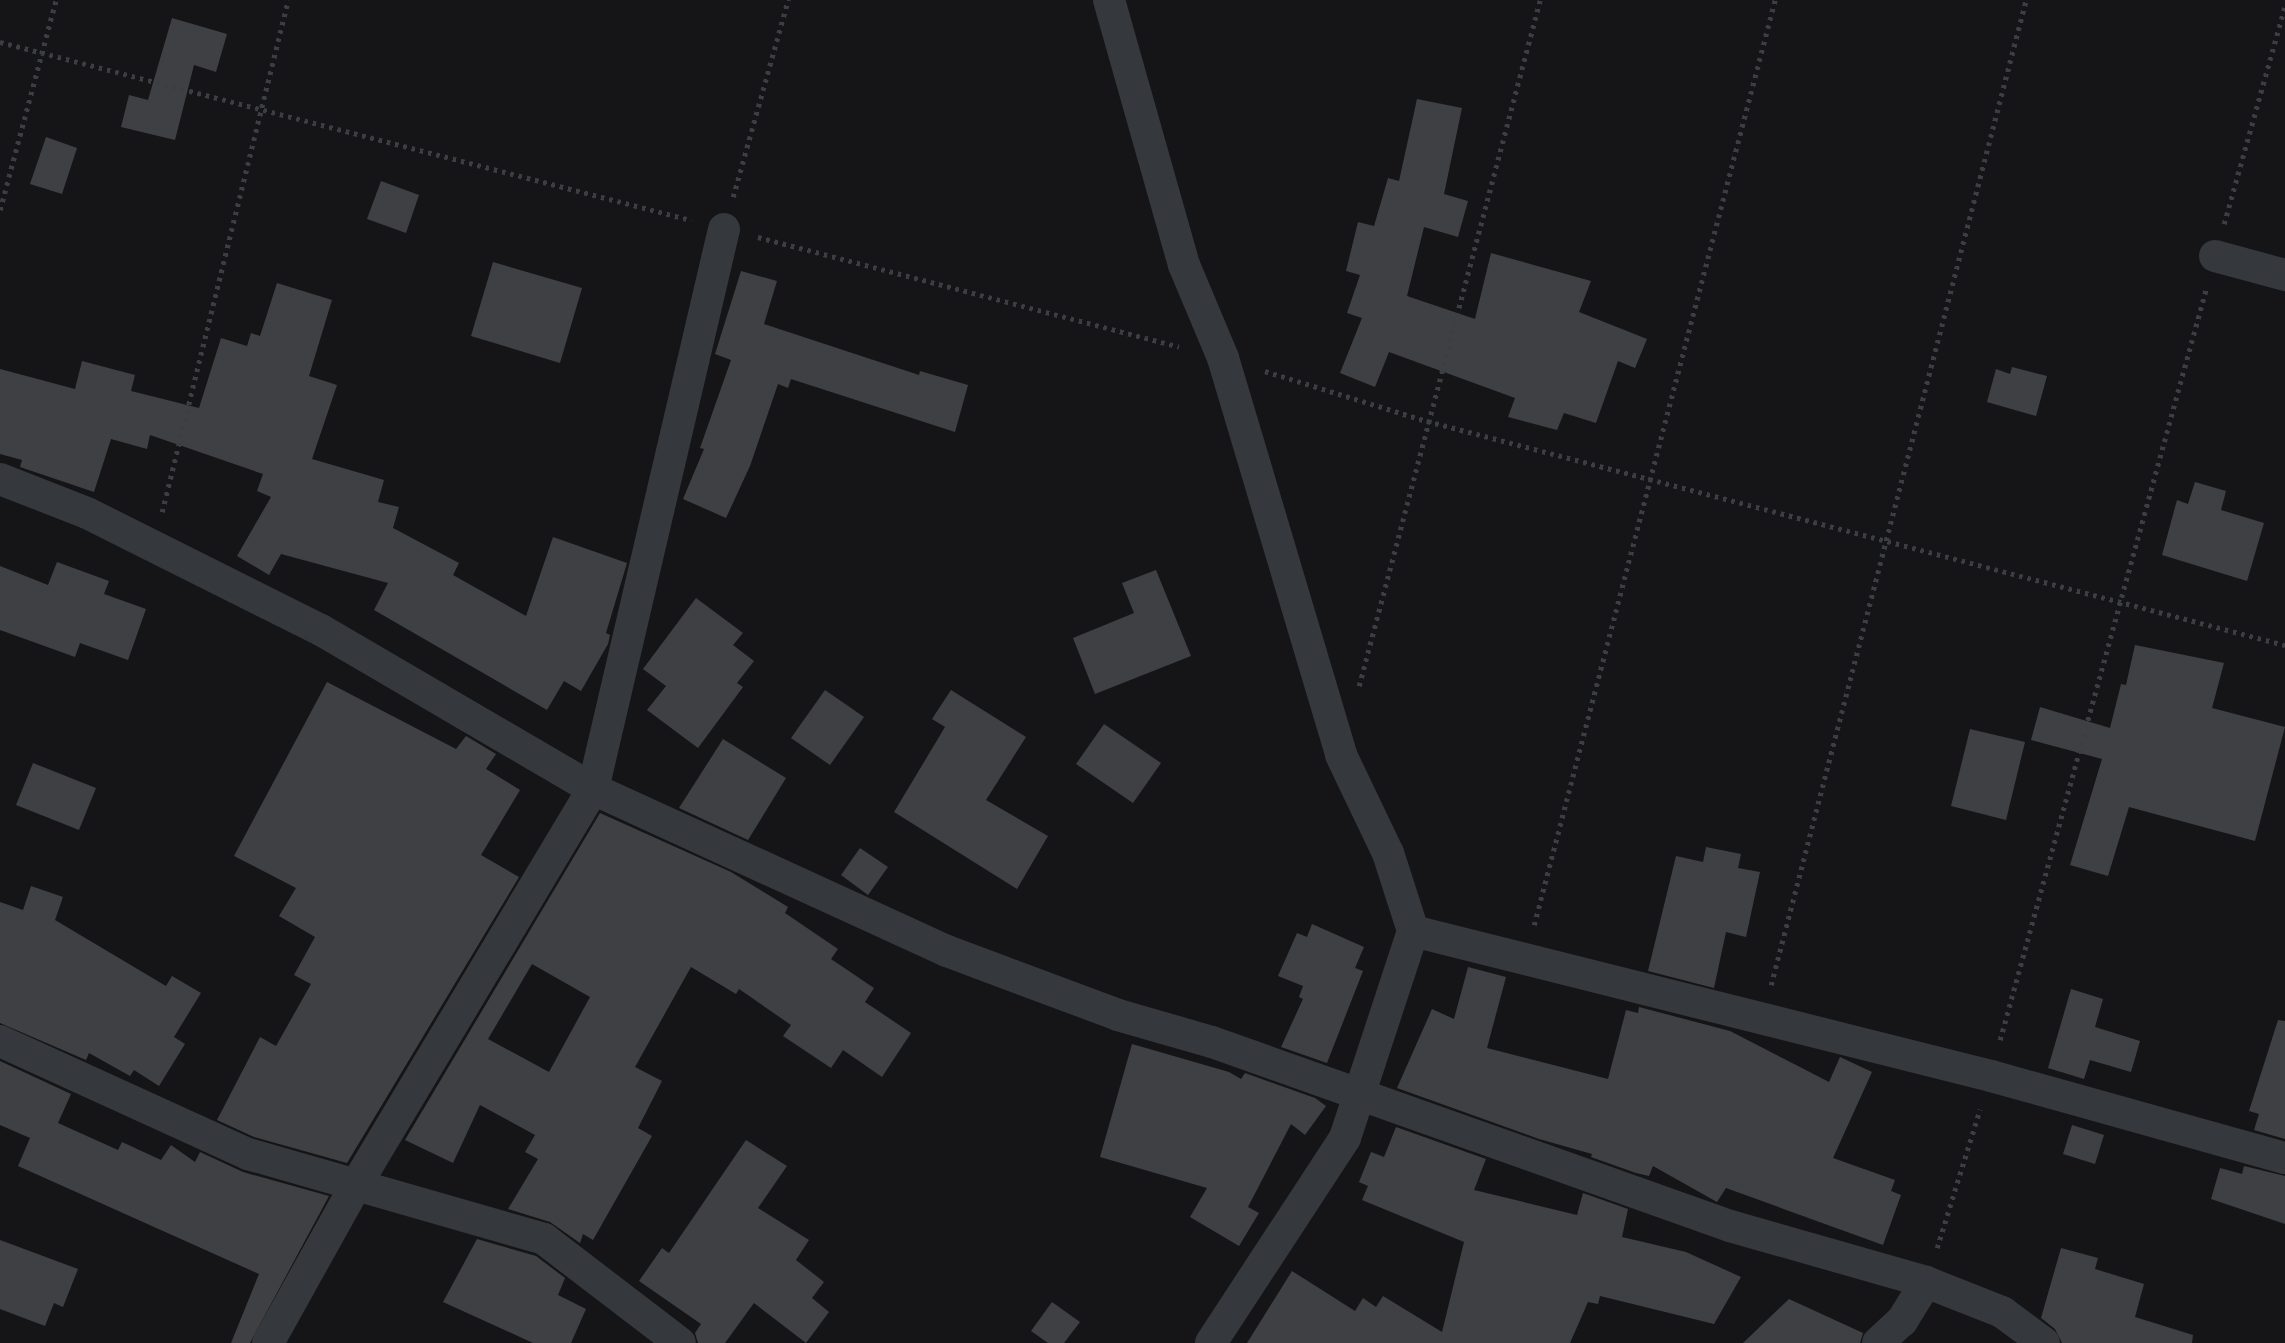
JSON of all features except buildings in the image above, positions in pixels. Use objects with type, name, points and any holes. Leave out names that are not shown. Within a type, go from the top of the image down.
[{"type":"street","points":[[1109,0],[1184,265],[1223,358],[1342,755],[1388,853],[1413,931],[1345,1138],[1211,1343]]},
{"type":"street","points":[[268,1343],[356,1185],[593,789],[724,229]]},
{"type":"street","points":[[2215,256],[2285,275]]},
{"type":"street","points":[[0,479],[87,513],[321,630],[593,789],[947,951],[1118,1015],[1212,1042],[1730,1226],[1926,1282],[2002,1312],[2044,1343]]},
{"type":"street","points":[[1413,931],[1991,1076],[2285,1158]]},
{"type":"street","points":[[0,1041],[248,1154],[544,1239],[680,1343]]},
{"type":"street","points":[[1878,1343],[1902,1321],[1926,1282]]},
{"type":"path","points":[[0,210],[56,0]]},
{"type":"path","points":[[154,546],[288,0]]},
{"type":"path","points":[[724,229],[788,0]]},
{"type":"path","points":[[1359,688],[1427,421],[1540,0]]},
{"type":"path","points":[[1525,959],[1775,0]]},
{"type":"path","points":[[1762,1018],[2026,0]]},
{"type":"path","points":[[1926,1282],[1991,1076],[2285,5]]},
{"type":"path","points":[[0,42],[1223,358],[1427,421],[2285,645]]}]
